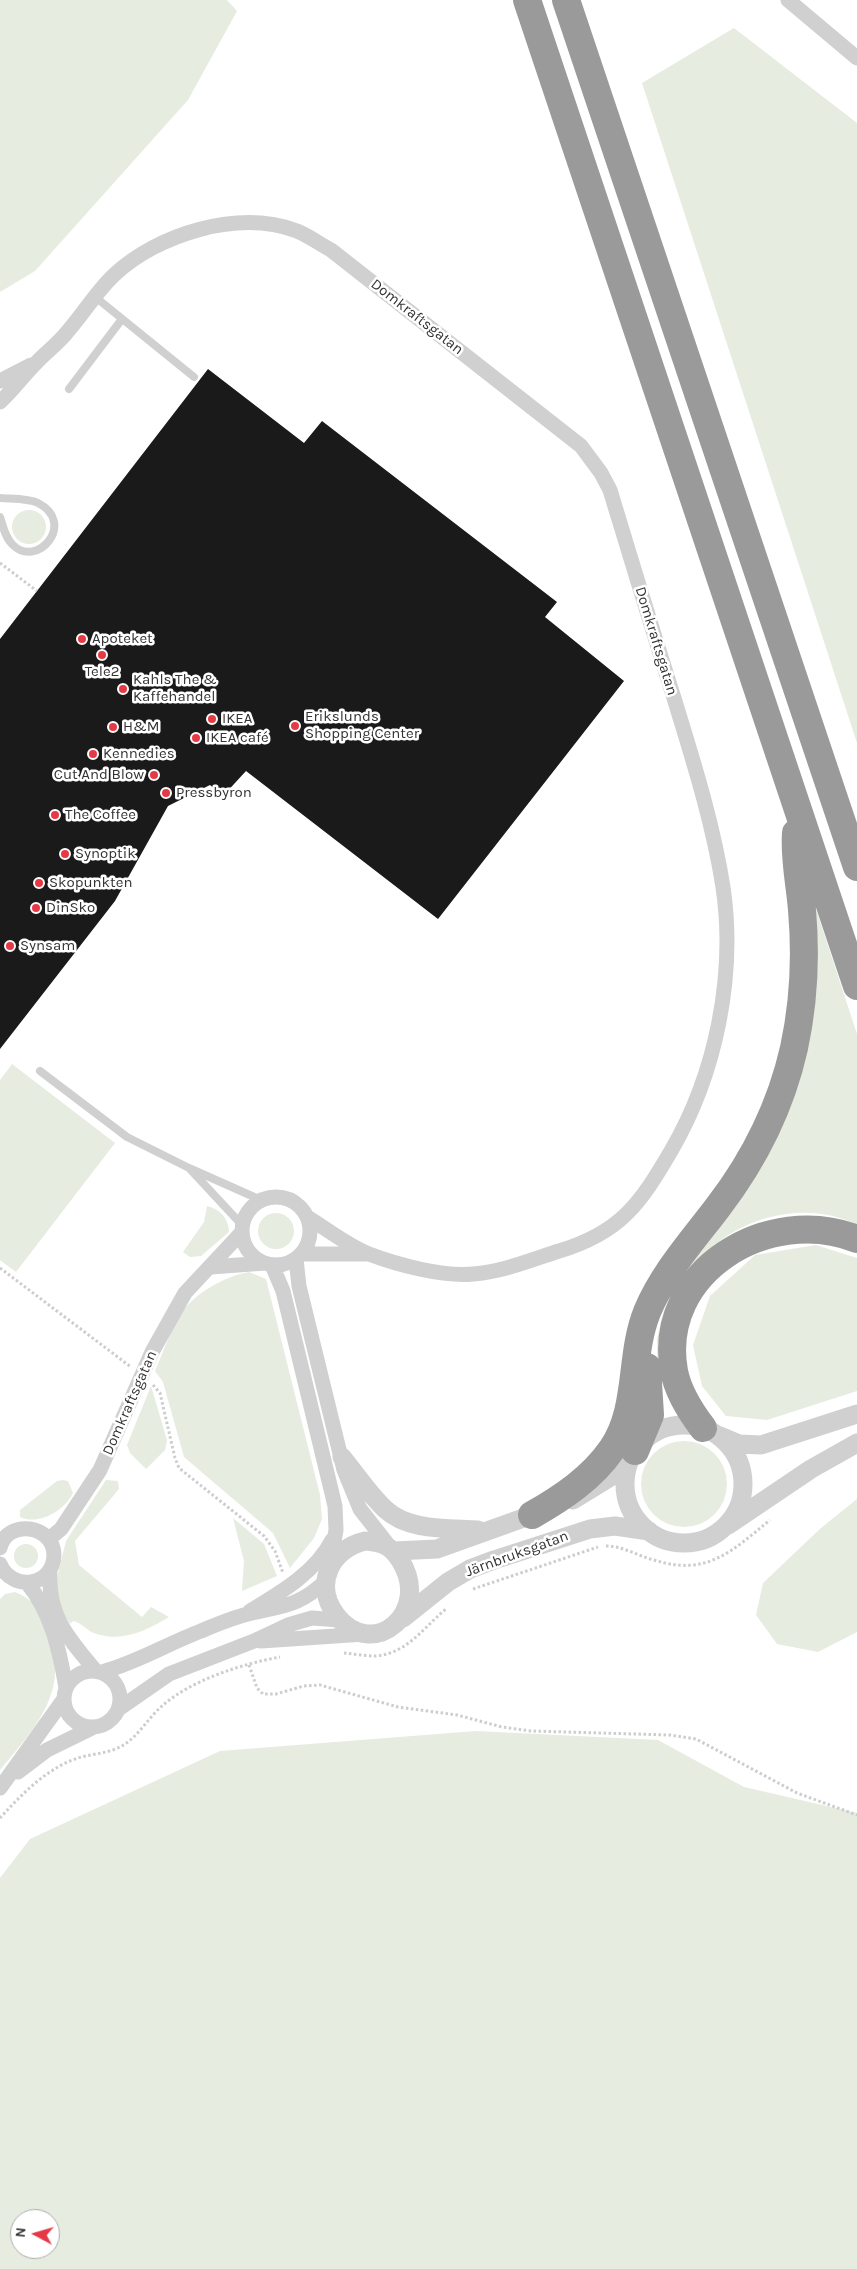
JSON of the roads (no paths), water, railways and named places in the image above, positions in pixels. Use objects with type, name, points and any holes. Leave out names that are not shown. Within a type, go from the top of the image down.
[{"type":"highway","points":[[526,0],[857,986]]},
{"type":"highway","points":[[566,0],[857,866]]},
{"type":"highway","points":[[822,761],[842,778],[857,814]]},
{"type":"highway","points":[[532,1515],[576,1487],[612,1449],[625,1425],[632,1400],[639,1340],[646,1314],[657,1289],[748,1165],[770,1120],[787,1074],[798,1025],[804,975],[803,925],[794,850],[798,812]]},
{"type":"highway","points":[[710,1431],[681,1394],[674,1371],[672,1348],[676,1324],[684,1302],[697,1282],[713,1264],[732,1249],[754,1238],[777,1231],[801,1228],[825,1230],[857,1239]]},
{"type":"highway","points":[[631,1459],[650,1415],[647,1367],[648,1341],[653,1316],[673,1268]]},
{"type":"street","points":[[788,0],[857,58]]},
{"type":"street","name":"Domkraftsgatan","points":[[0,402],[36,362],[68,332],[94,296],[130,262],[151,248],[185,233],[205,228],[240,224],[265,225],[298,231],[330,250],[581,446],[601,473],[610,490],[708,815],[723,887],[726,946],[720,1018],[711,1054],[693,1107],[678,1139],[635,1206],[613,1228],[584,1244],[492,1271],[453,1275],[368,1254],[299,1257]]},
{"type":"street","name":"Domkraftsgatan","points":[[0,381],[36,362]]},
{"type":"street","points":[[254,1641],[371,1633],[386,1630],[400,1621],[408,1607],[410,1585],[405,1568],[360,1509],[344,1470],[299,1286],[299,1257],[309,1239],[310,1230],[307,1217],[300,1206],[288,1199],[275,1197],[261,1200],[249,1210],[242,1229],[248,1251],[268,1264],[284,1291],[335,1506],[336,1530],[328,1575],[328,1598],[340,1620]]},
{"type":"street","name":"Domkraftsgatan","points":[[307,1217],[368,1254]]},
{"type":"street","name":"Domkraftsgatan","points":[[49,1539],[61,1529],[100,1470],[152,1352],[185,1293],[211,1267],[242,1229]]},
{"type":"street","points":[[211,1267],[284,1264],[299,1257]]},
{"type":"street","points":[[857,1414],[762,1445],[739,1444],[710,1431],[678,1425],[663,1429],[646,1439],[631,1459],[625,1484],[626,1498],[635,1516],[649,1531],[664,1540],[691,1542],[708,1538],[744,1516],[811,1469],[857,1443]]},
{"type":"street","points":[[710,1431],[728,1445],[738,1461],[743,1484],[740,1503],[731,1519],[723,1528]]},
{"type":"street","points":[[342,1458],[385,1510],[401,1519],[436,1527],[484,1531]]},
{"type":"street","name":"Järnbruksgatan","points":[[391,1549],[438,1549],[580,1498],[631,1459]]},
{"type":"street","name":"Järnbruksgatan","points":[[400,1621],[448,1582],[494,1560],[590,1529],[615,1526],[649,1531]]},
{"type":"street","points":[[0,1548],[8,1534],[18,1529],[29,1528],[40,1532],[49,1539],[54,1554],[50,1570],[49,1587],[53,1608],[60,1625],[98,1671],[111,1677],[118,1686],[121,1697],[120,1708]]},
{"type":"street","points":[[245,1615],[288,1586],[322,1554],[336,1530]]},
{"type":"street","points":[[3,1784],[78,1675],[122,1666],[200,1631],[245,1615],[295,1604],[311,1594],[328,1575],[332,1561],[341,1551],[353,1544],[372,1542],[391,1549]]},
{"type":"street","points":[[2,1575],[16,1582],[27,1583],[40,1580],[50,1570]]},
{"type":"street","points":[[27,1583],[44,1609],[58,1652],[68,1714],[78,1724],[92,1728]]},
{"type":"street","points":[[3,1784],[47,1750],[92,1728],[104,1725],[114,1718],[120,1708],[169,1674],[300,1621],[324,1617],[340,1620],[353,1629],[371,1633]]},
{"type":"lane","points":[[94,296],[194,377]]},
{"type":"lane","points":[[69,389],[122,319]]},
{"type":"lane","points":[[0,498],[36,502],[50,510],[55,522],[53,536],[43,548],[28,552],[13,546],[4,532],[0,517]]},
{"type":"lane","points":[[40,1071],[127,1137],[189,1168],[261,1200]]},
{"type":"lane","points":[[189,1168],[242,1229]]},
{"type":"place","name":"Apoteket","points":[[82,639]]},
{"type":"place","name":"Tele2","points":[[102,655]]},
{"type":"place","name":"Kahls The & Kaffehandel","points":[[123,689]]},
{"type":"place","name":"IKEA","points":[[212,719]]},
{"type":"place","name":"Erikslunds Shopping Center","points":[[295,726]]},
{"type":"place","name":"H&M","points":[[113,727]]},
{"type":"place","name":"IKEA café","points":[[196,738]]},
{"type":"place","name":"Kennedies","points":[[93,754]]},
{"type":"place","name":"Cut And Blow","points":[[154,775]]},
{"type":"place","name":"Pressbyron","points":[[166,793]]},
{"type":"place","name":"The Coffee","points":[[55,815]]},
{"type":"place","name":"Synoptik","points":[[65,854]]},
{"type":"place","name":"Skopunkten","points":[[39,883]]},
{"type":"place","name":"DinSko","points":[[36,908]]},
{"type":"place","name":"Synsam","points":[[10,946]]}]
